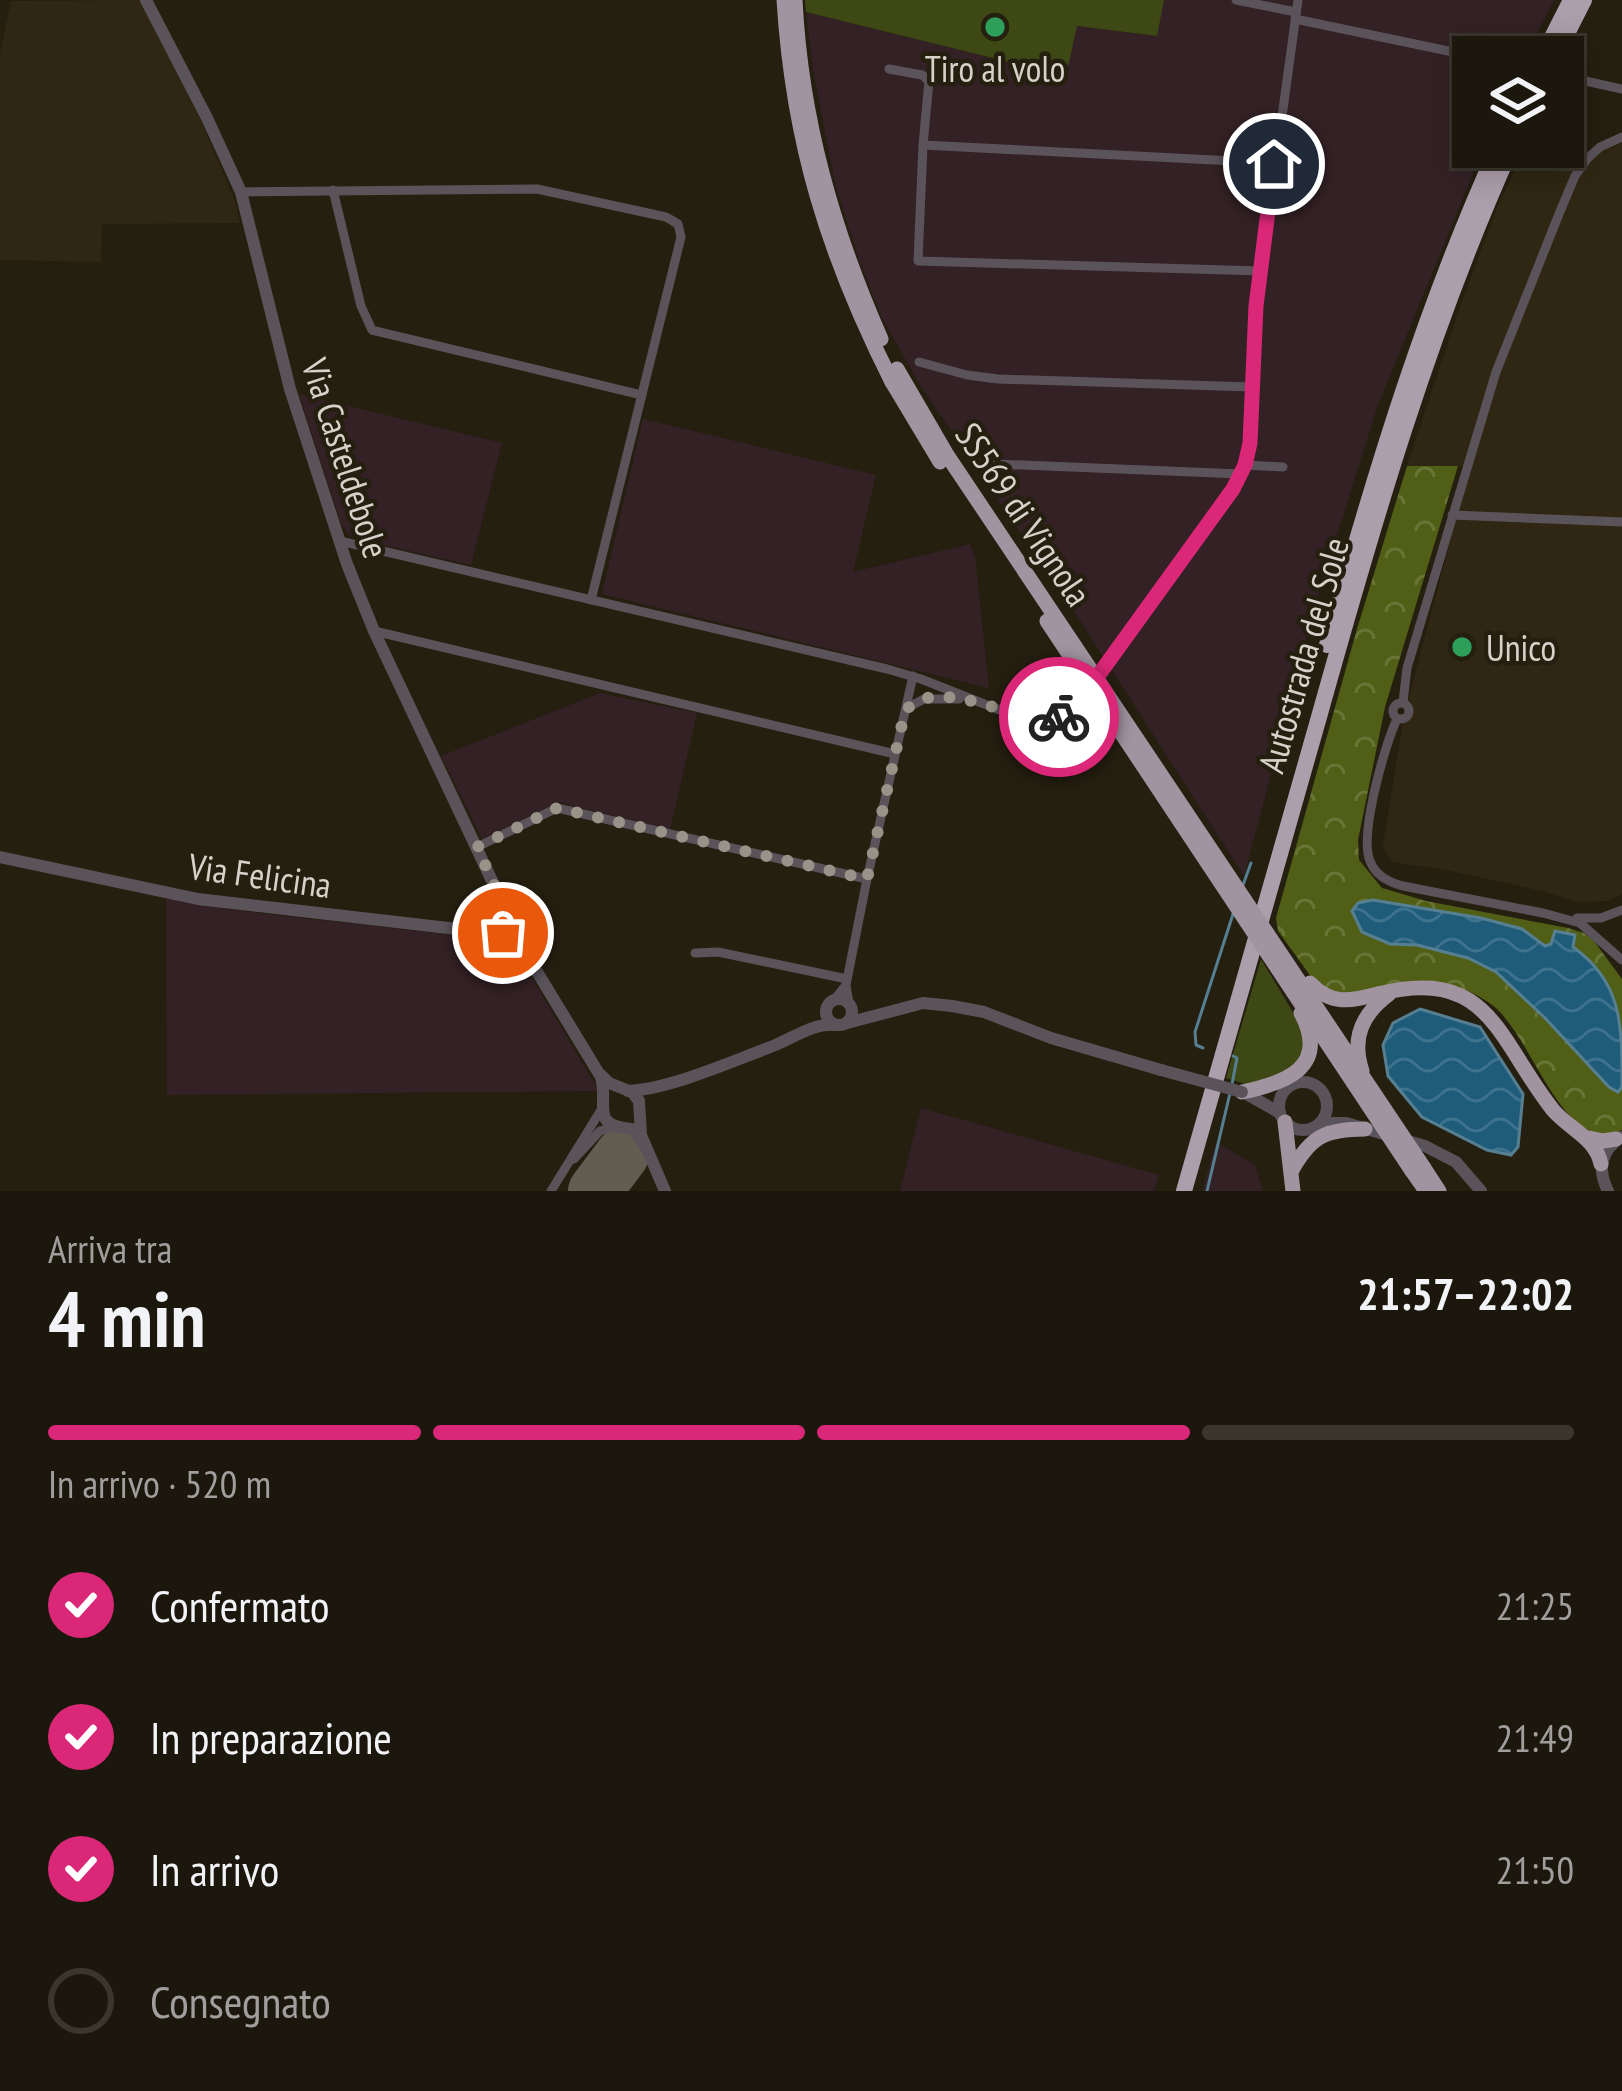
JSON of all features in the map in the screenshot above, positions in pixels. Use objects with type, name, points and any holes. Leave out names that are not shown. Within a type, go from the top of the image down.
[{"type":"highway","name":"SS569 di Vignola","points":[[784,0],[792,88],[815,193],[850,297],[926,441],[1420,1180],[1439,1191]]},
{"type":"highway","name":"SS569 di Vignola","points":[[795,0],[808,119],[825,190],[894,376],[1371,1090],[1420,1180]]},
{"type":"highway","points":[[1553,36],[1571,0]]},
{"type":"highway","points":[[1566,36],[1584,0]]},
{"type":"highway","name":"Autostrada del Sole","points":[[1173,1191],[1395,414],[1452,253],[1489,168]]},
{"type":"highway","name":"Autostrada del Sole","points":[[1184,1191],[1403,430],[1503,168]]},
{"type":"highway","points":[[1235,884],[1320,994],[1341,1002],[1415,986],[1447,991],[1475,1003],[1492,1018],[1562,1121],[1595,1148],[1601,1167]]},
{"type":"highway","points":[[1247,1093],[1298,1072],[1309,1053],[1308,1025],[1288,983]]},
{"type":"highway","points":[[1371,1090],[1359,1062],[1359,1030],[1368,1011],[1394,990]]},
{"type":"highway","points":[[1283,1117],[1293,1191]]},
{"type":"highway","points":[[1292,1170],[1316,1138],[1339,1130],[1365,1129]]},
{"type":"highway","points":[[1581,1134],[1598,1141],[1619,1138]]},
{"type":"street","name":"Via Casteldebole","points":[[146,0],[241,192],[290,389],[374,631],[514,929],[598,1072]]},
{"type":"street","points":[[1236,0],[1296,10],[1452,51]]},
{"type":"street","points":[[340,542],[913,676],[971,700],[1040,719],[1057,718],[1074,706],[1107,664],[1243,469],[1250,443],[1260,272],[1296,10]]},
{"type":"street","points":[[889,70],[922,75],[928,81],[918,261],[1260,272]]},
{"type":"street","points":[[1584,81],[1622,89]]},
{"type":"street","points":[[1622,137],[1600,147],[1576,176],[1504,350],[1407,668],[1402,703],[1393,709],[1397,718],[1383,754],[1366,844],[1370,862],[1390,883],[1580,923],[1622,960]]},
{"type":"street","points":[[922,145],[1274,164]]},
{"type":"street","points":[[241,192],[537,189],[666,217],[678,224],[681,237],[591,600]]},
{"type":"street","points":[[333,190],[361,306],[372,330],[642,395]]},
{"type":"street","points":[[920,362],[998,379],[1252,387]]},
{"type":"street","points":[[994,464],[1283,467]]},
{"type":"street","points":[[1452,515],[1622,521]]},
{"type":"street","points":[[374,631],[895,754]]},
{"type":"street","points":[[841,1024],[852,1013],[846,982],[913,676]]},
{"type":"street","points":[[909,707],[934,698],[971,700]]},
{"type":"street","points":[[477,847],[557,808],[867,879]]},
{"type":"street","name":"Via Felicina","points":[[0,856],[198,899],[483,932],[514,929]]},
{"type":"street","points":[[1553,916],[1600,918],[1622,910]]},
{"type":"street","points":[[695,952],[718,952],[846,982]]},
{"type":"street","points":[[814,1026],[846,982]]},
{"type":"street","points":[[841,1024],[827,1018],[830,1005],[841,999],[863,1014],[881,1016]]},
{"type":"street","points":[[551,1191],[611,1092],[655,1088],[814,1026],[881,1016],[923,1003],[984,1012],[1052,1038],[1247,1093],[1283,1094],[1298,1083],[1310,1084],[1321,1090],[1346,1123]]},
{"type":"street","points":[[598,1072],[639,1101],[645,1145]]},
{"type":"street","points":[[598,1072],[605,1120],[636,1133],[665,1191]]},
{"type":"street","points":[[570,1163],[600,1131],[636,1121],[655,1088]]},
{"type":"street","points":[[1247,1093],[1298,1130],[1346,1123],[1444,1154],[1480,1191]]},
{"type":"street","points":[[1283,1094],[1283,1117]]},
{"type":"street","points":[[1314,1128],[1323,1120],[1327,1101]]},
{"type":"street","points":[[1596,1191],[1605,1152],[1619,1138]]},
{"type":"street","points":[[1601,1167],[1608,1191]]},
{"type":"shaded area","points":[[140,0],[198,114],[240,223],[102,224],[101,262],[0,260],[0,54],[11,1]]},
{"type":"shaded area","points":[[1164,0],[1554,0],[1536,36],[1452,36],[1452,168],[1475,168],[1378,405],[1320,589],[1244,876],[1079,619],[920,385],[883,320],[835,184],[806,12],[1065,76],[1077,26],[1156,36]]},
{"type":"shaded area","points":[[1622,144],[1622,894],[1608,901],[1577,902],[1447,870],[1392,862],[1383,846],[1404,716],[1470,466],[1407,466],[1459,310],[1516,168],[1584,168],[1584,154]]},
{"type":"shaded area","points":[[299,394],[502,443],[471,565],[348,534]]},
{"type":"shaded area","points":[[643,419],[876,475],[853,572],[970,544],[989,688],[602,594]]},
{"type":"shaded area","points":[[600,693],[697,713],[670,830],[559,802],[482,839],[441,756]]},
{"type":"shaded area","points":[[166,897],[233,910],[507,941],[599,1091],[167,1095]]},
{"type":"shaded area","points":[[921,1108],[1159,1175],[1154,1191],[900,1191]]},
{"type":"shaded area","points":[[1216,1142],[1255,1165],[1263,1191],[1202,1191]]},
{"type":"green space","points":[[805,0],[1164,0],[1157,36],[1077,26],[1066,76],[806,12]]},
{"type":"green space","points":[[1407,466],[1458,466],[1385,707],[1358,840],[1359,860],[1382,888],[1568,928],[1594,941],[1622,979],[1622,1130],[1618,1132],[1595,1133],[1573,1119],[1508,1022],[1483,999],[1456,987],[1423,982],[1337,996],[1312,978],[1278,931],[1276,918]]},
{"type":"green space","points":[[1261,959],[1300,1024],[1305,1044],[1300,1062],[1255,1087],[1226,1078]]},
{"type":"water","points":[[1373,900],[1481,918],[1522,929],[1545,946],[1551,944],[1555,931],[1575,935],[1573,947],[1601,975],[1616,1006],[1622,1087],[1618,1092],[1609,1087],[1496,972],[1468,958],[1417,945],[1390,944],[1362,932],[1352,911],[1358,903]]},
{"type":"water","points":[[1420,1009],[1480,1027],[1523,1094],[1518,1147],[1511,1155],[1487,1150],[1422,1117],[1388,1076],[1383,1045],[1393,1023]]},
{"type":"waterway","points":[[1243,885],[1251,863]]},
{"type":"waterway","points":[[1203,1048],[1196,1045],[1195,1032],[1234,911]]},
{"type":"waterway","points":[[1232,1084],[1237,1058],[1233,1056]]},
{"type":"waterway","points":[[1207,1191],[1230,1093]]},
{"type":"runway","points":[[595,1191],[622,1155]]},
{"type":"way so far","points":[[503,933],[516,932],[477,847],[557,808],[867,879],[910,705],[934,698],[971,700],[1040,719],[1059,717]]},
{"type":"place","name":"Tiro al volo","points":[[995,27]]},
{"type":"place","name":"Unico","points":[[1462,647]]},
{"type":"route","points":[[1059,717],[1074,706],[1107,664],[1233,489],[1245,465],[1256,306],[1274,164]]}]
